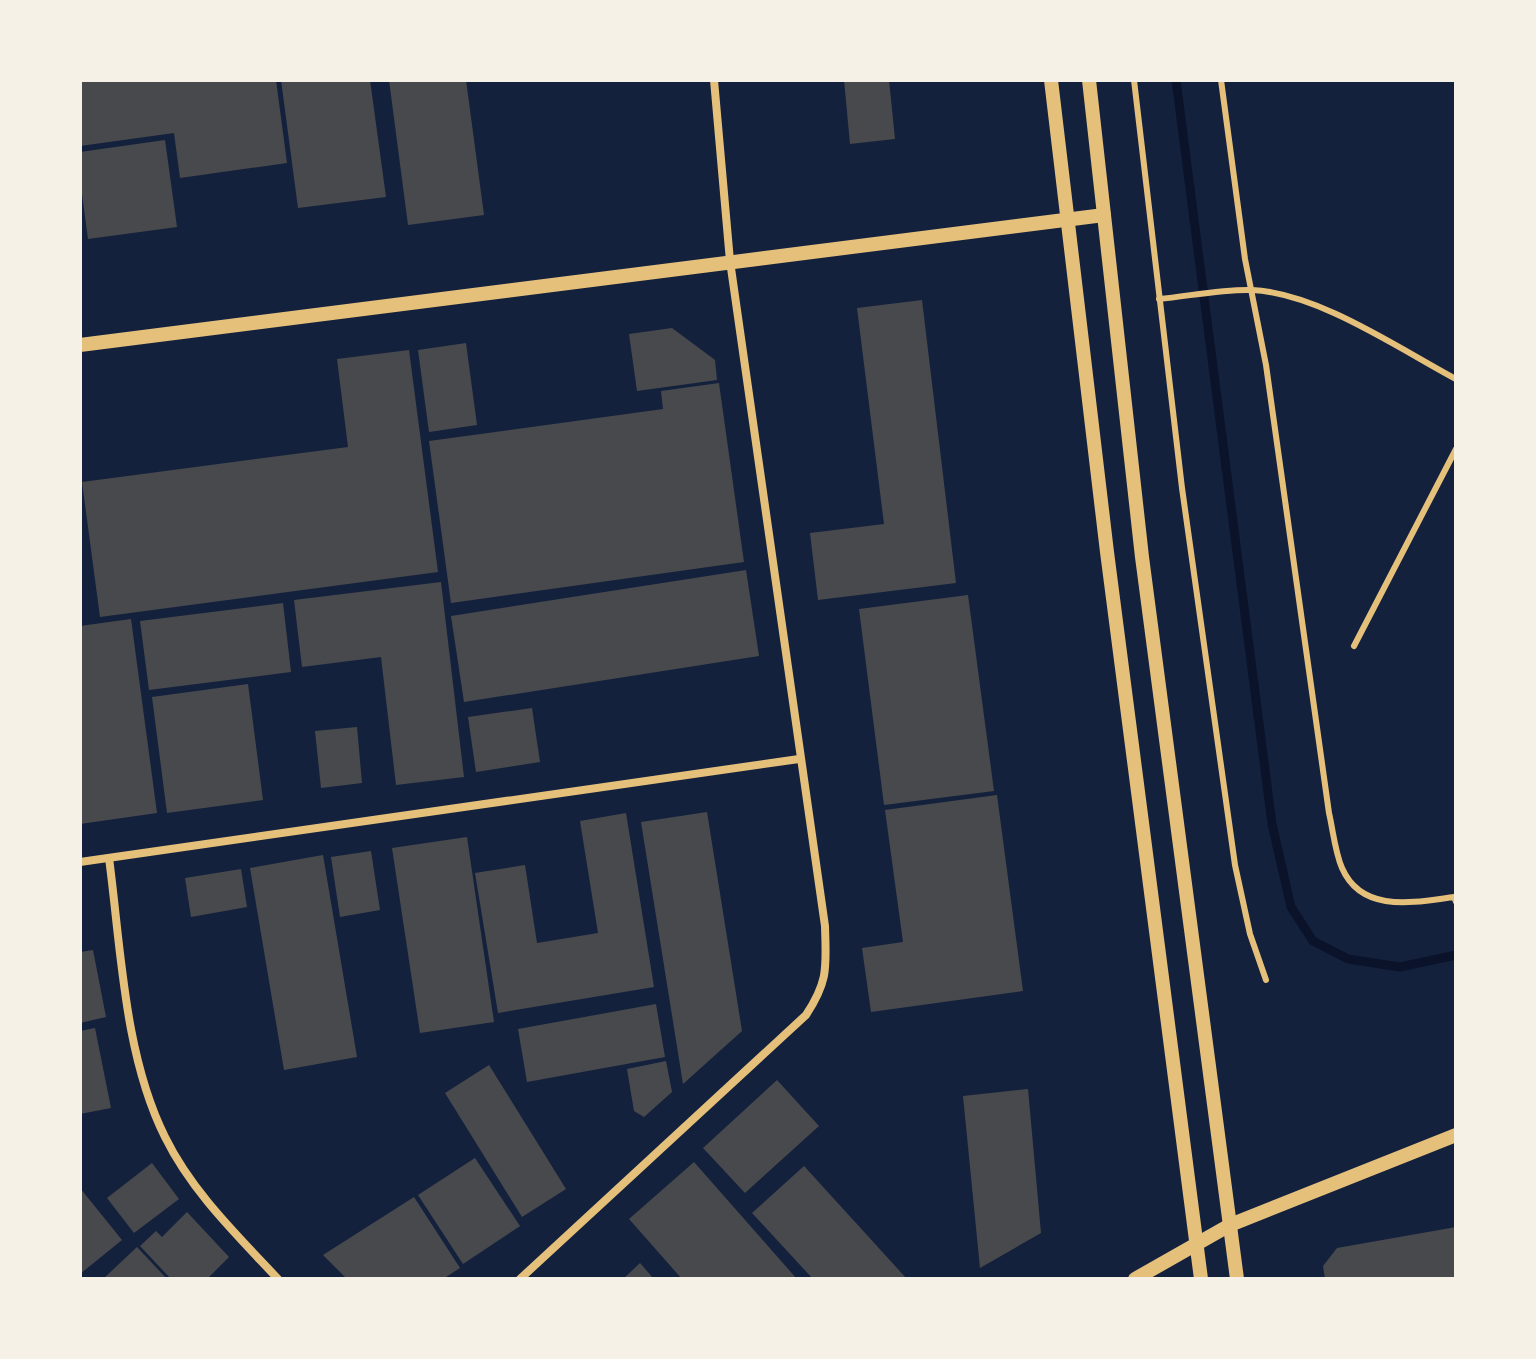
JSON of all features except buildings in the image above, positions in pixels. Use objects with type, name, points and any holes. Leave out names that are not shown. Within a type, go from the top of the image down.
[{"type":"street","points":[[520,1279],[779,1042],[806,1015],[822,991],[826,966],[825,926],[730,261],[714,80]]},
{"type":"street","points":[[1051,80],[1107,552],[1201,1279]]},
{"type":"street","points":[[1089,80],[1142,557],[1237,1279]]},
{"type":"street","points":[[80,345],[1104,215]]},
{"type":"street","points":[[80,862],[799,759]]},
{"type":"street","points":[[109,858],[130,1016],[150,1104],[165,1139],[187,1174],[212,1208],[278,1279]]},
{"type":"street","points":[[1135,1279],[1230,1225],[1456,1135]]},
{"type":"lane","points":[[1134,80],[1181,475],[1235,865],[1250,934],[1266,980]]},
{"type":"lane","points":[[1221,80],[1243,248],[1270,392],[1329,813],[1342,869],[1358,889],[1378,902],[1455,898]]},
{"type":"lane","points":[[1159,299],[1253,290],[1286,296],[1322,308],[1456,379]]},
{"type":"lane","points":[[1354,646],[1456,449]]},
{"type":"waterway","points":[[1176,80],[1272,824],[1291,907],[1313,941],[1348,959],[1400,967],[1456,955]]}]
